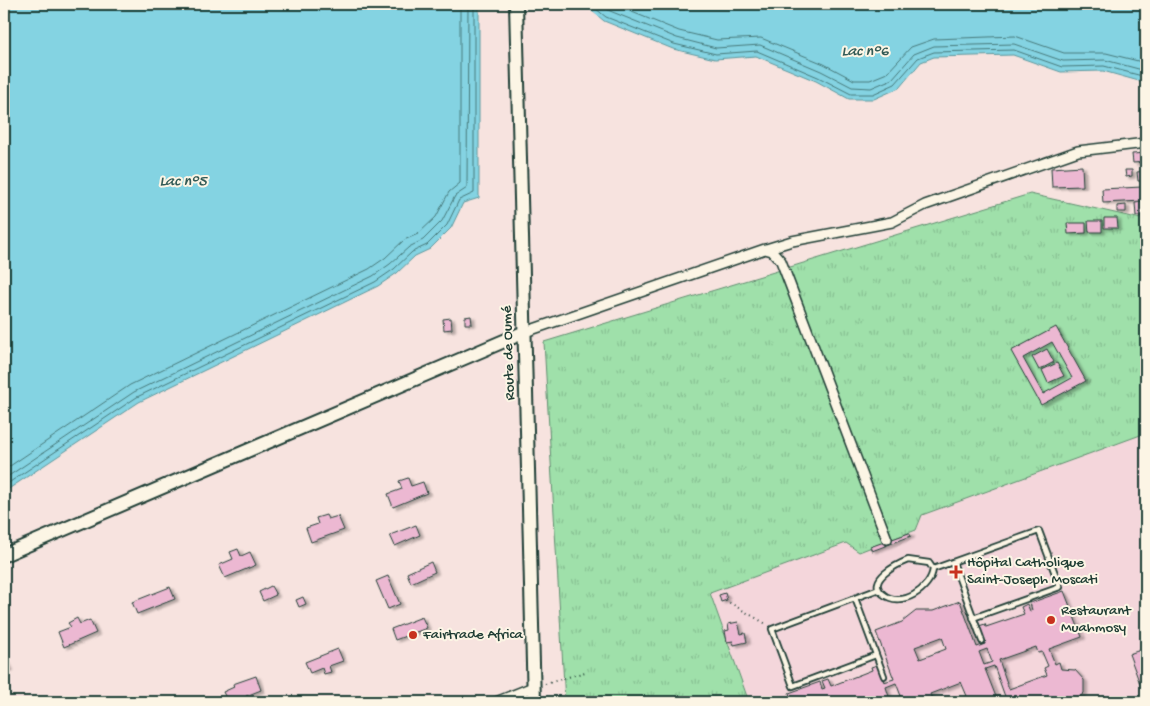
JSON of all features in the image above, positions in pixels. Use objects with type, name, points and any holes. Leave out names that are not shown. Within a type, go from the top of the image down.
[{"type":"main road","name":"Route de Oumé","points":[[516,4],[534,702]]},
{"type":"main road","points":[[4,555],[525,332]]},
{"type":"street","points":[[525,332],[765,249],[892,222],[925,206],[1078,150],[1146,143]]},
{"type":"street","points":[[765,249],[772,251],[781,261],[887,539]]},
{"type":"street","points":[[496,702],[533,687]]},
{"type":"lane","points":[[934,569],[1039,531],[1060,587],[973,618]]},
{"type":"lane","points":[[918,560],[929,563],[934,569],[933,577],[928,585],[911,596],[892,598],[879,590],[878,582],[883,574],[898,564],[918,560]]},
{"type":"lane","points":[[953,562],[982,641]]},
{"type":"lane","points":[[876,655],[793,686],[772,629],[879,590]]},
{"type":"lane","points":[[855,598],[884,676]]},
{"type":"path","points":[[725,600],[775,628]]},
{"type":"path","points":[[533,687],[585,672]]},
{"type":"shaded area","name":"Hôpital Catholique Saint-Joseph Moscati","points":[[1146,433],[1146,702],[749,702],[710,593],[846,543],[870,547],[916,530],[922,515]]},
{"type":"green space","points":[[1030,194],[1146,220],[1146,433],[922,515],[916,530],[859,552],[846,543],[710,593],[749,702],[565,702],[544,342]]},
{"type":"water","name":"Lac n°5","points":[[4,4],[479,4],[479,198],[463,203],[451,228],[430,249],[415,256],[397,273],[378,286],[139,402],[4,492]]},
{"type":"water","name":"Lac n°6","points":[[584,4],[1146,4],[1146,83],[1103,71],[1061,72],[1013,55],[934,57],[921,62],[899,88],[874,99],[849,99],[816,81],[756,56],[715,59],[673,49],[604,21]]},
{"type":"building","points":[[1146,153],[1146,162],[1133,163],[1132,154]]},
{"type":"building","points":[[1082,166],[1083,186],[1052,187],[1051,168]]},
{"type":"building","points":[[1125,170],[1132,170],[1132,176],[1126,177]]},
{"type":"building","points":[[1146,171],[1146,181],[1138,181],[1137,172]]},
{"type":"building","points":[[1142,187],[1143,201],[1103,203],[1102,189]]},
{"type":"building","points":[[1142,202],[1142,216],[1136,216],[1135,203]]},
{"type":"building","points":[[1126,205],[1126,212],[1117,212],[1117,206]]},
{"type":"building","points":[[1104,218],[1117,218],[1118,228],[1104,228]]},
{"type":"building","points":[[1088,221],[1102,221],[1102,232],[1089,232]]},
{"type":"building","points":[[1067,223],[1086,223],[1086,233],[1068,234]]},
{"type":"building","points":[[471,316],[472,324],[465,324],[465,317]]},
{"type":"building","points":[[451,318],[452,329],[444,330],[443,319]]},
{"type":"building","points":[[1056,327],[1086,381],[1041,405],[1011,351]],"holes":[[[1052,342],[1072,378],[1043,394],[1023,358]]]},
{"type":"building","points":[[1047,349],[1054,362],[1039,370],[1032,357]]},
{"type":"building","points":[[1057,363],[1064,376],[1048,383],[1042,370]]},
{"type":"building","points":[[408,478],[411,486],[423,482],[427,493],[393,507],[388,494],[402,489],[399,481]]},
{"type":"building","points":[[326,515],[328,519],[338,516],[344,530],[311,542],[306,528],[318,524],[316,518]]},
{"type":"building","points":[[416,525],[420,535],[395,546],[390,535]]},
{"type":"building","points":[[909,533],[911,536],[872,551],[870,547]]},
{"type":"building","points":[[238,549],[241,556],[250,552],[256,565],[225,578],[219,565],[233,559],[230,552]]},
{"type":"building","points":[[431,562],[435,572],[411,583],[407,573]]},
{"type":"building","points":[[388,576],[400,604],[388,609],[376,581]]},
{"type":"building","points":[[271,586],[276,595],[263,601],[259,592]]},
{"type":"building","points":[[170,587],[175,599],[137,614],[132,602]]},
{"type":"building","points":[[1064,591],[1082,637],[1049,649],[1055,664],[1059,662],[1061,669],[1075,670],[1084,680],[1084,693],[1074,702],[1007,702],[994,666],[985,669],[998,702],[950,702],[967,696],[961,682],[930,694],[933,702],[792,702],[789,693],[820,682],[822,689],[825,688],[822,681],[828,679],[831,686],[872,670],[871,667],[877,665],[884,682],[894,679],[876,632],[902,622],[916,611],[933,611],[960,601],[977,647],[985,644],[979,626],[985,624],[986,627],[1024,614],[1021,607],[1027,604],[1030,611],[1032,610],[1030,603]],"holes":[[[942,637],[946,649],[920,659],[915,647]],[[1036,647],[1038,653],[1042,652],[1048,666],[1044,668],[1047,675],[1009,689],[999,660]],[[987,649],[992,662],[984,665],[979,652]],[[896,683],[901,696],[890,700],[886,687]]]},
{"type":"building","points":[[725,593],[727,600],[721,602],[719,595]]},
{"type":"building","points":[[303,597],[306,604],[299,607],[296,600]]},
{"type":"building","points":[[422,617],[427,628],[395,640],[391,629]]},
{"type":"building","points":[[77,618],[80,624],[90,620],[96,633],[64,647],[58,632],[71,627],[68,623]]},
{"type":"building","points":[[738,622],[741,634],[745,633],[747,642],[734,645],[733,641],[727,642],[725,631],[729,630],[728,624]]},
{"type":"building","points":[[1146,648],[1146,660],[1143,661],[1146,669],[1146,700],[1129,654]]},
{"type":"building","points":[[338,649],[343,661],[329,666],[331,672],[324,674],[322,668],[310,673],[305,662]]},
{"type":"building","points":[[4,657],[10,669],[4,672]]},
{"type":"building","points":[[256,676],[261,690],[246,696],[248,702],[237,702],[236,700],[228,702],[223,692],[234,687],[233,684]]},
{"type":"place","name":"Hôpital Catholique Saint-Joseph Moscati","points":[[956,572]]},
{"type":"place","name":"Restaurant Muahmosy","points":[[1051,620]]},
{"type":"place","name":"Fairtrade Africa","points":[[413,635]]}]
